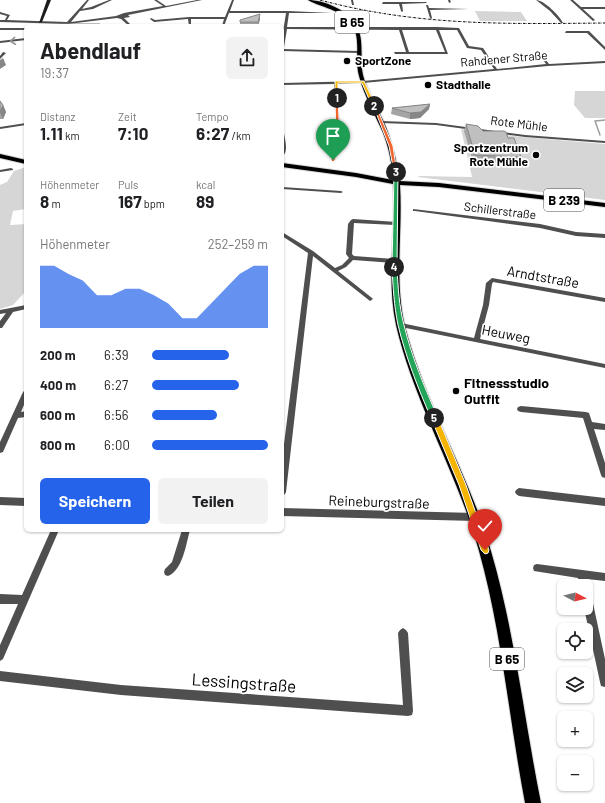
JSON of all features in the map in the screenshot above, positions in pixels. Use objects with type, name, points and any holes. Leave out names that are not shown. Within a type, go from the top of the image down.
[{"type":"main road","name":"B 65","points":[[310,0],[342,13],[350,19],[357,29],[363,81],[382,122],[394,154],[396,180],[394,261],[397,301],[401,325],[416,376],[475,518],[494,583],[532,803]]},
{"type":"main road","points":[[0,156],[24,162]]},
{"type":"main road","name":"B 239","points":[[284,165],[605,205]]},
{"type":"street","points":[[40,24],[49,0]]},
{"type":"street","points":[[68,23],[88,0]]},
{"type":"street","points":[[79,10],[92,8],[111,0]]},
{"type":"street","points":[[155,0],[166,7]]},
{"type":"street","points":[[122,18],[200,0]]},
{"type":"street","points":[[224,24],[233,0]]},
{"type":"street","points":[[537,0],[551,10],[562,22]]},
{"type":"street","points":[[571,0],[594,20]]},
{"type":"street","points":[[383,4],[426,2],[431,18]]},
{"type":"street","points":[[400,3],[402,11]]},
{"type":"street","points":[[429,8],[468,9]]},
{"type":"street","points":[[580,8],[605,8]]},
{"type":"street","points":[[228,12],[332,12]]},
{"type":"street","points":[[284,34],[288,12]]},
{"type":"street","points":[[0,13],[9,16],[6,20]]},
{"type":"street","points":[[117,16],[129,24]]},
{"type":"street","points":[[0,21],[6,20],[40,24],[68,23],[127,16]]},
{"type":"street","points":[[127,16],[133,24]]},
{"type":"street","points":[[151,19],[154,21],[189,18],[226,18]]},
{"type":"street","points":[[189,18],[190,24]]},
{"type":"street","points":[[285,28],[458,29],[468,47],[482,49],[496,69]]},
{"type":"street","points":[[400,28],[408,53]]},
{"type":"street","points":[[394,53],[447,53],[437,28]]},
{"type":"street","points":[[0,29],[24,29]]},
{"type":"street","points":[[566,32],[588,32],[605,49]]},
{"type":"street","points":[[0,42],[24,39]]},
{"type":"street","points":[[284,50],[359,52]]},
{"type":"street","points":[[538,51],[548,65]]},
{"type":"street","points":[[0,58],[2,53]]},
{"type":"street","name":"Rahdener Straße","points":[[284,84],[363,81],[496,69],[605,62]]},
{"type":"street","points":[[333,160],[338,140],[336,82]]},
{"type":"street","name":"Rote Mühle","points":[[382,122],[405,122],[460,127],[525,136],[605,142]]},
{"type":"street","points":[[0,128],[24,124]]},
{"type":"street","points":[[0,171],[11,169]]},
{"type":"street","points":[[284,188],[341,192]]},
{"type":"street","name":"Schillerstraße","points":[[415,210],[540,226],[576,234],[605,236]]},
{"type":"street","points":[[352,258],[349,254],[351,224],[353,221],[395,223]]},
{"type":"street","points":[[284,235],[336,270],[370,299]]},
{"type":"street","points":[[284,475],[311,252]]},
{"type":"street","points":[[336,270],[344,266],[352,258],[394,261]]},
{"type":"street","name":"Arndtstraße","points":[[477,340],[486,305],[489,283],[492,280],[605,300]]},
{"type":"street","points":[[0,312],[10,312],[24,308]]},
{"type":"street","points":[[0,326],[10,312]]},
{"type":"street","name":"Heuweg","points":[[401,325],[605,366]]},
{"type":"street","points":[[0,450],[24,397]]},
{"type":"street","points":[[521,409],[586,416],[605,475]]},
{"type":"street","points":[[17,414],[24,414]]},
{"type":"street","points":[[589,425],[605,427]]},
{"type":"street","points":[[519,492],[605,502]]},
{"type":"street","points":[[0,501],[24,502]]},
{"type":"street","name":"Reineburgstraße","points":[[284,512],[465,519],[475,518]]},
{"type":"street","points":[[0,656],[54,532]]},
{"type":"street","points":[[168,572],[176,564],[185,532]]},
{"type":"street","points":[[536,568],[605,577]]},
{"type":"street","points":[[582,575],[583,579]]},
{"type":"street","points":[[0,599],[24,600]]},
{"type":"street","points":[[591,615],[605,682]]},
{"type":"street","name":"Lessingstraße","points":[[0,676],[129,691],[408,710],[403,632]]},
{"type":"shaded area","points":[[475,11],[521,12],[527,21],[480,21]]},
{"type":"shaded area","points":[[575,91],[605,91],[605,118],[585,118],[574,105]]},
{"type":"shaded area","name":"Sportzentrum Rote Mühle","points":[[461,129],[522,137],[605,144],[605,200],[418,177],[472,177]]},
{"type":"shaded area","points":[[24,168],[24,209],[13,211],[10,225],[24,224],[24,293],[13,305],[0,309],[0,185],[7,182],[14,171]]},
{"type":"building","points":[[260,14],[258,22],[240,22],[240,20]]},
{"type":"building","points":[[0,101],[3,105],[0,112]]},
{"type":"building","points":[[430,104],[421,112],[410,113],[392,108]]},
{"type":"building","points":[[466,124],[478,126],[483,131],[506,132],[508,138],[514,138],[521,157],[475,155]]},
{"type":"waterway","points":[[600,135],[595,121],[605,120]]},
{"type":"railway","points":[[320,0],[391,15],[461,22],[605,23]]},
{"type":"place","name":"SportZone","points":[[347,61]]},
{"type":"place","name":"Stadthalle","points":[[428,85]]},
{"type":"place","name":"Sportzentrum Rote Mühle","points":[[536,155]]},
{"type":"place","name":"Fitnessstudio Outfit","points":[[456,391]]},
{"type":"route","points":[[333,160],[337,150],[338,140],[336,82],[363,82],[382,122],[394,154],[396,169],[394,261],[397,301],[401,325],[416,376],[462,485],[475,518],[485,550]]}]
